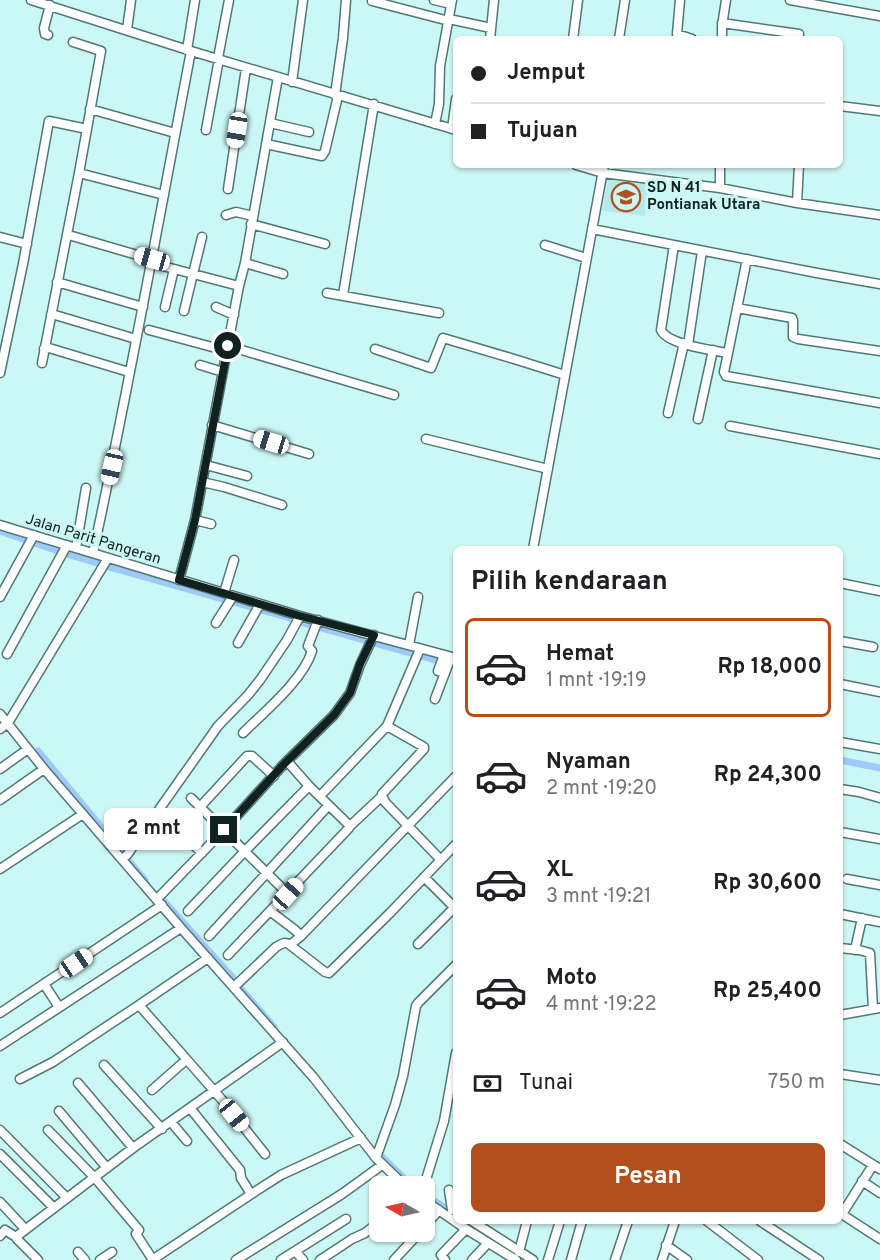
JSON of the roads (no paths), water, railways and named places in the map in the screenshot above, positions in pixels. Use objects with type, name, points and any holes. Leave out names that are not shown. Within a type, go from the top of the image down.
[{"type":"street","points":[[31,0],[189,51],[453,129]]},
{"type":"street","points":[[127,30],[131,0]]},
{"type":"street","points":[[93,553],[153,261],[189,51],[195,0]]},
{"type":"street","points":[[206,130],[229,0]]},
{"type":"street","points":[[292,82],[303,0]]},
{"type":"street","points":[[266,144],[322,156],[325,151],[337,95],[346,0]]},
{"type":"street","points":[[434,0],[451,2],[440,66],[439,104],[435,124]]},
{"type":"street","points":[[490,36],[494,0]]},
{"type":"street","points":[[573,36],[578,0]]},
{"type":"street","points":[[620,36],[625,0]]},
{"type":"street","points":[[680,0],[677,34],[683,36]]},
{"type":"street","points":[[722,36],[726,0]]},
{"type":"street","points":[[793,0],[880,16]]},
{"type":"street","points":[[372,1],[491,28]]},
{"type":"street","points":[[48,35],[45,34],[44,28],[50,5]]},
{"type":"street","points":[[722,22],[799,34]]},
{"type":"street","points":[[42,363],[101,51],[73,42]]},
{"type":"street","points":[[228,189],[246,68]]},
{"type":"street","points":[[179,580],[195,520],[206,465],[278,77]]},
{"type":"street","points":[[343,295],[374,105]]},
{"type":"street","points":[[843,106],[880,111]]},
{"type":"street","points":[[90,109],[175,133]]},
{"type":"street","points":[[0,373],[27,244],[49,120],[87,129]]},
{"type":"street","points":[[270,123],[309,132]]},
{"type":"street","points":[[720,168],[720,188]]},
{"type":"street","points":[[797,203],[799,168]]},
{"type":"street","points":[[534,546],[603,169],[880,215]]},
{"type":"street","points":[[79,173],[164,195]]},
{"type":"street","points":[[226,214],[237,212],[252,220],[325,244]]},
{"type":"street","points":[[592,229],[880,284]]},
{"type":"street","points":[[72,236],[194,275],[239,286]]},
{"type":"street","points":[[0,237],[27,244]]},
{"type":"street","points":[[184,311],[202,237]]},
{"type":"street","points":[[545,245],[586,258]]},
{"type":"street","points":[[674,245],[663,334],[669,339],[686,344],[728,353]]},
{"type":"street","points":[[669,413],[686,344],[702,251]]},
{"type":"street","points":[[747,259],[724,372],[726,376],[880,404]]},
{"type":"street","points":[[245,263],[283,274]]},
{"type":"street","points":[[165,307],[174,269]]},
{"type":"street","points":[[57,282],[143,307]]},
{"type":"street","points":[[327,293],[439,313]]},
{"type":"street","points":[[216,307],[234,315]]},
{"type":"street","points":[[737,308],[792,318],[793,337],[798,339],[880,351]]},
{"type":"street","points":[[51,315],[136,339]]},
{"type":"street","points":[[149,330],[227,348],[394,395]]},
{"type":"street","points":[[375,349],[431,368],[443,339],[514,358],[565,375]]},
{"type":"street","points":[[44,349],[49,348],[129,372]]},
{"type":"street","points":[[698,419],[713,350]]},
{"type":"street","points":[[200,365],[223,372]]},
{"type":"street","points":[[212,425],[309,454]]},
{"type":"street","points":[[730,426],[880,454]]},
{"type":"street","points":[[426,439],[548,469]]},
{"type":"street","points":[[206,465],[247,476]]},
{"type":"street","points":[[202,482],[282,505]]},
{"type":"street","points":[[76,548],[86,488]]},
{"type":"street","points":[[195,520],[211,524]]},
{"type":"street","name":"Jalan Parit Pangeran","points":[[0,525],[32,539],[67,545],[224,593],[231,600],[260,604],[318,620],[372,640],[410,645],[418,653],[446,661]]},
{"type":"street","points":[[0,597],[32,539]]},
{"type":"street","points":[[7,654],[67,545]]},
{"type":"street","points":[[0,729],[8,723],[108,558]]},
{"type":"street","points":[[224,593],[234,560]]},
{"type":"street","points":[[843,585],[880,591]]},
{"type":"street","points":[[410,645],[418,597]]},
{"type":"street","points":[[216,623],[231,600]]},
{"type":"street","points":[[238,644],[260,604]]},
{"type":"street","points":[[122,859],[218,726],[260,680],[300,616]]},
{"type":"street","points":[[243,733],[295,681],[309,659],[312,651],[308,646],[318,620]]},
{"type":"street","points":[[0,1013],[159,902],[287,761],[334,715],[350,693],[372,640]]},
{"type":"street","points":[[843,642],[873,647]]},
{"type":"street","points":[[320,796],[387,726],[418,653]]},
{"type":"street","points":[[435,699],[446,661]]},
{"type":"street","points":[[843,685],[880,692]]},
{"type":"street","points":[[0,714],[44,769],[181,928],[314,1078],[379,1161],[395,1176]]},
{"type":"street","points":[[228,956],[382,796],[424,749],[387,726]]},
{"type":"street","points":[[843,743],[880,749]]},
{"type":"street","points":[[0,770],[28,750]]},
{"type":"street","points":[[200,807],[247,756],[252,756],[274,776]]},
{"type":"street","points":[[287,761],[350,827]]},
{"type":"street","points":[[0,800],[44,769]]},
{"type":"street","points":[[290,945],[453,779]]},
{"type":"street","points":[[188,911],[309,786]]},
{"type":"street","points":[[843,789],[880,798]]},
{"type":"street","points":[[382,796],[385,802],[440,859]]},
{"type":"street","points":[[191,798],[288,894]]},
{"type":"street","points":[[209,936],[328,806]]},
{"type":"street","points":[[0,869],[83,814]]},
{"type":"street","points":[[174,826],[202,852]]},
{"type":"street","points":[[843,833],[880,839]]},
{"type":"street","points":[[234,987],[282,943],[290,945],[329,973],[453,847]]},
{"type":"street","points":[[424,877],[453,905]]},
{"type":"street","points":[[847,879],[880,885]]},
{"type":"street","points":[[270,911],[301,936]]},
{"type":"street","points":[[418,945],[453,911]]},
{"type":"street","points":[[843,915],[880,922]]},
{"type":"street","points":[[855,950],[862,918]]},
{"type":"street","points":[[0,1046],[181,928]]},
{"type":"street","points":[[843,948],[870,953],[877,1009],[843,1015]]},
{"type":"street","points":[[20,1079],[52,1062],[208,958]]},
{"type":"street","points":[[236,1260],[342,1194],[379,1161],[403,1076],[416,1006],[453,967]]},
{"type":"street","points":[[44,984],[59,1007]]},
{"type":"street","points":[[139,1005],[265,1154]]},
{"type":"street","points":[[16,1237],[133,1148],[283,1042]]},
{"type":"street","points":[[152,1090],[186,1060]]},
{"type":"street","points":[[104,1065],[162,1129]]},
{"type":"street","points":[[427,1176],[444,1121],[453,1070]]},
{"type":"street","points":[[843,1074],[880,1080]]},
{"type":"street","points":[[78,1083],[133,1148]]},
{"type":"street","points":[[190,1108],[240,1170],[240,1178],[251,1194]]},
{"type":"street","points":[[59,1111],[107,1168]]},
{"type":"street","points":[[171,1122],[187,1142]]},
{"type":"street","points":[[0,1130],[67,1198]]},
{"type":"street","points":[[48,1130],[95,1178],[139,1230],[135,1234],[153,1260],[281,1175],[361,1138]]},
{"type":"street","points":[[843,1146],[876,1167],[862,1181],[843,1211]]},
{"type":"street","points":[[0,1154],[54,1208]]},
{"type":"street","points":[[862,1181],[880,1193]]},
{"type":"street","points":[[435,1220],[448,1212],[449,1190]]},
{"type":"street","points":[[0,1202],[25,1229]]},
{"type":"street","points":[[843,1215],[880,1239]]},
{"type":"street","points":[[281,1260],[346,1219]]},
{"type":"street","points":[[461,1224],[488,1243],[533,1260]]},
{"type":"street","points":[[476,1224],[514,1254]]},
{"type":"street","points":[[514,1254],[526,1224]]},
{"type":"street","points":[[548,1260],[559,1224]]},
{"type":"street","points":[[571,1260],[581,1224]]},
{"type":"street","points":[[615,1260],[627,1224]]},
{"type":"street","points":[[662,1260],[674,1224]]},
{"type":"street","points":[[710,1224],[758,1260]]},
{"type":"street","points":[[765,1224],[819,1260]]},
{"type":"street","points":[[445,1260],[441,1255],[466,1229]]},
{"type":"street","points":[[0,1236],[5,1230],[16,1237],[38,1260]]},
{"type":"street","points":[[320,1260],[369,1230]]},
{"type":"street","points":[[394,1260],[411,1242]]},
{"type":"street","points":[[472,1260],[488,1243]]},
{"type":"street","points":[[666,1245],[687,1260]]},
{"type":"street","points":[[78,1252],[85,1260]]},
{"type":"street","points":[[100,1260],[112,1252]]},
{"type":"street","points":[[296,1252],[303,1260]]},
{"type":"waterway","points":[[0,531],[61,552]]},
{"type":"waterway","points":[[67,554],[100,564]]},
{"type":"waterway","points":[[109,567],[294,619]]},
{"type":"waterway","points":[[300,622],[453,665]]},
{"type":"waterway","points":[[38,751],[123,853]]},
{"type":"waterway","points":[[843,761],[880,768]]},
{"type":"waterway","points":[[127,859],[145,880]]},
{"type":"waterway","points":[[163,900],[234,979]]},
{"type":"waterway","points":[[240,988],[274,1027]]},
{"type":"waterway","points":[[382,1157],[402,1176]]},
{"type":"waterway","points":[[435,1202],[453,1212]]},
{"type":"place","name":"SD N 41 Pontianak Utara","points":[[626,197]]}]
